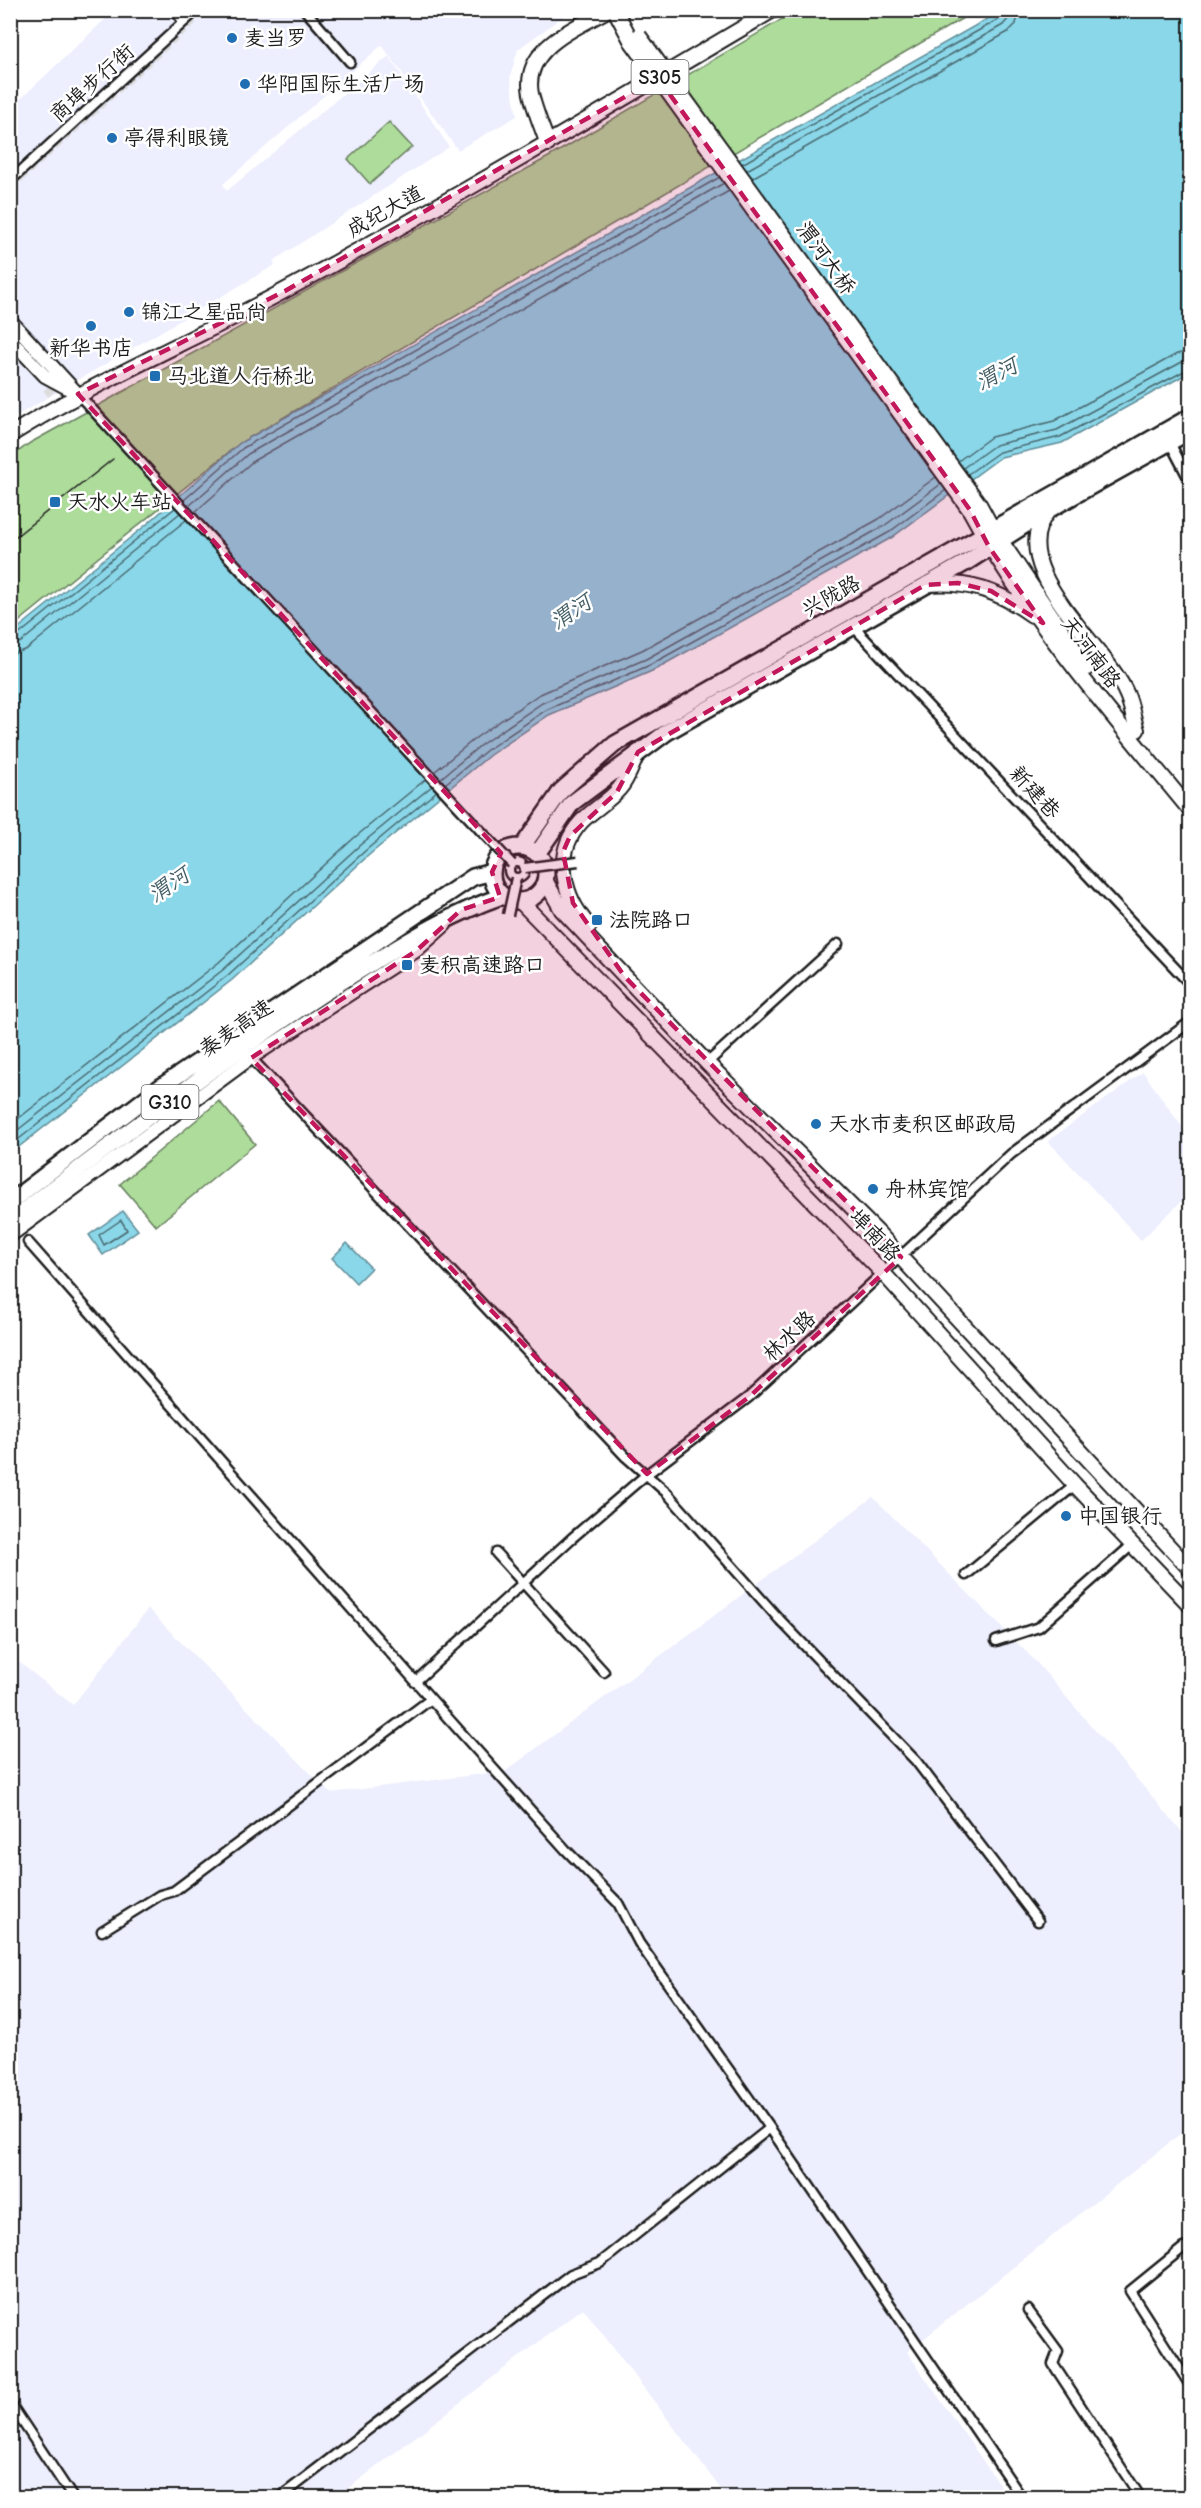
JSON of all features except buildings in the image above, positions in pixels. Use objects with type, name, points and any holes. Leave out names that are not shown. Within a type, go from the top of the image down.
[{"type":"highway","name":"兴陇路","points":[[537,854],[572,803],[638,752],[852,625],[925,585],[991,537],[1050,509],[1167,437],[1191,417]]},
{"type":"highway","name":"兴陇路","points":[[522,847],[561,790],[615,744],[991,537],[1167,437],[1191,431]]},
{"type":"highway","points":[[514,847],[522,847],[537,854],[545,866],[546,880],[537,895],[520,901],[502,896],[492,881],[492,872],[499,856],[514,847]]},
{"type":"highway","name":"秦麦高速","points":[[10,1221],[331,980],[473,877],[492,872]]},
{"type":"highway","name":"秦麦高速","points":[[10,1202],[162,1086],[331,980],[461,910],[502,896]]},
{"type":"main road","points":[[548,144],[531,93],[531,76],[537,59],[548,45],[607,10]]},
{"type":"main road","name":"渭河大桥","points":[[616,10],[975,507]]},
{"type":"main road","name":"成纪大道","points":[[10,435],[78,394],[285,291],[548,144],[772,10]]},
{"type":"main road","points":[[10,321],[78,394]]},
{"type":"main road","points":[[10,339],[45,376],[78,394]]},
{"type":"main road","name":"天河南路","points":[[975,507],[1043,623],[1129,736],[1191,810]]},
{"type":"main road","points":[[1050,509],[1036,534],[1034,548],[1039,568],[1127,693],[1137,730]]},
{"type":"main road","name":"天河南路","points":[[991,537],[1080,658],[1191,795]]},
{"type":"main road","points":[[925,585],[958,583],[992,591],[1015,602],[1043,623]]},
{"type":"main road","points":[[625,977],[610,950],[580,916],[573,903],[565,879],[563,852],[570,836],[582,821],[618,792],[638,752]]},
{"type":"main road","name":"埠南路","points":[[546,880],[562,910],[707,1063],[901,1257],[1191,1569]]},
{"type":"main road","name":"埠南路","points":[[520,901],[884,1274],[1075,1485],[1191,1605]]},
{"type":"main road","points":[[10,1236],[251,1058],[416,951],[461,910]]},
{"type":"main road","points":[[560,941],[564,928],[575,923]]},
{"type":"street","points":[[174,10],[184,22]]},
{"type":"street","name":"商埠步行街","points":[[10,181],[197,10]]},
{"type":"street","points":[[305,10],[350,62]]},
{"type":"street","points":[[78,394],[512,864]]},
{"type":"street","points":[[1167,437],[1191,481]]},
{"type":"street","name":"新建巷","points":[[852,625],[1191,984]]},
{"type":"street","points":[[525,868],[578,861]]},
{"type":"street","points":[[512,864],[520,863],[525,868]]},
{"type":"street","points":[[512,864],[510,873],[516,878]]},
{"type":"street","points":[[516,878],[522,876],[525,868]]},
{"type":"street","points":[[508,915],[516,878]]},
{"type":"street","points":[[707,1063],[838,944]]},
{"type":"street","name":"林水路","points":[[415,1682],[523,1582],[647,1474],[749,1397],[1011,1154],[1191,1022]]},
{"type":"street","points":[[251,1058],[625,1456],[667,1493],[779,1619],[916,1761],[1038,1920]]},
{"type":"street","points":[[28,1242],[430,1699],[566,1850],[618,1903],[639,1943],[770,2128],[1022,2498]]},
{"type":"street","points":[[966,1575],[1075,1485]]},
{"type":"street","points":[[996,1641],[1039,1627],[1132,1545]]},
{"type":"street","points":[[496,1553],[604,1672]]},
{"type":"street","points":[[102,1931],[160,1895],[174,1891],[430,1699]]},
{"type":"street","points":[[279,2498],[571,2274],[600,2264],[770,2128]]},
{"type":"street","points":[[1191,2246],[1183,2248],[1130,2291],[1191,2385]]},
{"type":"street","points":[[1028,2310],[1058,2351],[1053,2364],[1141,2498]]},
{"type":"street","points":[[10,2403],[73,2498]]},
{"type":"highlighted area","points":[[658,78],[970,510],[989,547],[1043,623],[991,591],[958,583],[925,585],[638,752],[617,792],[570,836],[563,852],[573,903],[625,977],[901,1257],[749,1397],[647,1474],[251,1058],[416,951],[461,910],[500,897],[492,872],[501,853],[78,394],[285,291]]},
{"type":"shaded area","points":[[114,11],[571,11],[518,49],[510,77],[517,116],[458,150],[382,45],[223,184],[227,191],[389,56],[449,147],[273,261],[275,265],[11,419],[11,108]]},
{"type":"shaded area","points":[[1143,1072],[1190,1138],[1190,1193],[1141,1240],[1048,1141]]},
{"type":"shaded area","points":[[873,1497],[1037,1663],[1190,1841],[1190,2126],[907,2352],[1008,2497],[727,2497],[583,2308],[337,2497],[11,2497],[10,1655],[73,1705],[148,1609],[330,1793],[506,1771]]},
{"type":"green space","points":[[796,11],[975,11],[240,443],[11,628],[11,457],[30,443],[552,155]]},
{"type":"green space","points":[[389,122],[412,147],[370,184],[348,159]]},
{"type":"green space","points":[[219,1101],[255,1144],[156,1226],[120,1184]]},
{"type":"water","name":"渭河","points":[[1001,11],[1190,11],[1190,372],[1062,443],[1001,457],[891,538],[652,671],[549,715],[490,755],[369,855],[232,980],[11,1153],[11,634],[146,525],[240,443]]},
{"type":"water","points":[[123,1211],[138,1230],[103,1255],[89,1235]]},
{"type":"water","points":[[347,1243],[371,1268],[356,1283],[332,1258]]},
{"type":"tunnel","points":[[10,187],[205,10]]},
{"type":"tunnel","points":[[25,345],[59,383],[43,396]]},
{"type":"tram line","points":[[10,541],[113,459]]},
{"type":"place","name":"麦当罗","points":[[232,38]]},
{"type":"place","name":"华阳国际生活广场","points":[[245,84]]},
{"type":"place","name":"亭得利眼镜","points":[[112,138]]},
{"type":"place","name":"锦江之星品尚","points":[[129,312]]},
{"type":"place","name":"新华书店","points":[[91,326]]},
{"type":"place","name":"马北道人行桥北","points":[[155,376]]},
{"type":"place","name":"天水火车站","points":[[55,502]]},
{"type":"place","name":"法院路口","points":[[597,920]]},
{"type":"place","name":"麦积高速路口","points":[[407,965]]},
{"type":"place","name":"天水市麦积区邮政局","points":[[816,1124]]},
{"type":"place","name":"舟林宾馆","points":[[873,1189]]},
{"type":"place","name":"中国银行","points":[[1066,1516]]}]
